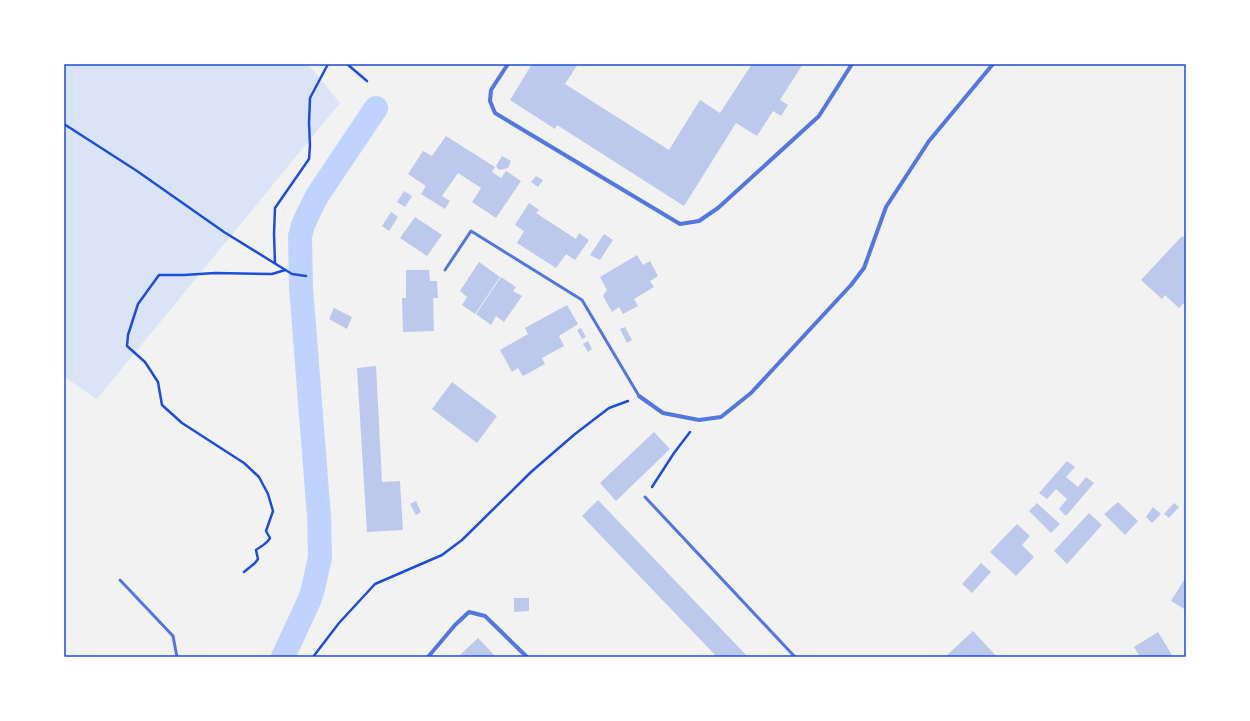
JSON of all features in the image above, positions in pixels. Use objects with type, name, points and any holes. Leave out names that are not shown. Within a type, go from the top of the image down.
[{"type":"street","points":[[508,64],[491,90],[490,101],[495,113],[680,224],[699,221],[718,208],[819,116],[852,64]]},
{"type":"street","points":[[639,396],[663,413],[699,420],[721,417],[751,393],[851,285],[864,268],[886,207],[928,141],[993,64]]},
{"type":"street","points":[[428,657],[469,612],[485,616],[527,657]]},
{"type":"lane","points":[[445,270],[471,231],[582,300],[639,396]]},
{"type":"lane","points":[[645,497],[795,657]]},
{"type":"lane","points":[[120,580],[173,636],[177,657]]},
{"type":"path","points":[[275,263],[275,208],[309,159],[310,98],[328,64]]},
{"type":"path","points":[[348,64],[367,81]]},
{"type":"path","points":[[64,124],[137,171],[224,232],[284,270],[292,274],[306,276]]},
{"type":"path","points":[[244,572],[258,559],[256,550],[268,542],[270,538],[266,531],[273,511],[268,494],[259,477],[244,463],[182,423],[162,405],[158,382],[145,362],[127,346],[128,335],[138,304],[159,275],[184,275],[215,272],[272,274],[284,270]]},
{"type":"path","points":[[313,657],[339,623],[375,584],[442,555],[462,540],[531,472],[575,434],[609,408],[639,396]]},
{"type":"path","points":[[645,497],[674,453],[699,420]]},
{"type":"shaded area","points":[[64,64],[308,64],[340,103],[97,399],[64,377]]},
{"type":"building","points":[[532,64],[578,64],[565,84],[669,150],[700,100],[720,113],[752,64],[803,64],[780,100],[788,105],[781,116],[773,111],[757,136],[736,123],[684,206],[557,125],[555,129],[510,100]]},
{"type":"building","points":[[446,136],[495,167],[492,172],[501,178],[506,171],[521,181],[496,218],[472,202],[481,188],[458,173],[442,196],[450,201],[445,209],[421,194],[426,186],[408,174],[423,151],[432,156]]},
{"type":"building","points":[[502,156],[511,161],[508,168],[499,170],[496,166]]},
{"type":"building","points":[[536,176],[543,180],[538,187],[531,182]]},
{"type":"building","points":[[404,191],[412,196],[405,207],[397,202]]},
{"type":"building","points":[[529,203],[539,210],[536,213],[576,239],[579,233],[589,240],[575,260],[566,254],[556,268],[517,243],[524,231],[515,225]]},
{"type":"building","points":[[391,212],[398,217],[389,231],[382,226]]},
{"type":"building","points":[[415,217],[442,235],[427,256],[400,238]]},
{"type":"building","points":[[604,234],[613,240],[600,260],[590,255]]},
{"type":"building","points":[[1182,236],[1186,239],[1186,301],[1179,308],[1165,295],[1162,299],[1141,280]]},
{"type":"building","points":[[637,255],[643,265],[650,261],[658,276],[650,281],[654,287],[634,299],[638,306],[623,314],[619,307],[612,312],[603,296],[607,290],[600,277]]},
{"type":"building","points":[[479,262],[500,277],[475,314],[462,305],[467,297],[460,291]]},
{"type":"building","points":[[406,270],[429,270],[430,281],[437,281],[438,298],[433,298],[434,331],[403,332],[402,298],[406,298]]},
{"type":"building","points":[[501,277],[516,287],[513,291],[522,296],[504,322],[496,316],[491,325],[476,314]]},
{"type":"building","points":[[567,305],[578,324],[559,336],[564,346],[542,358],[545,364],[523,376],[518,368],[512,372],[500,350],[528,334],[525,328]]},
{"type":"building","points":[[334,308],[352,317],[347,329],[329,319]]},
{"type":"building","points":[[625,327],[632,340],[627,343],[620,329]]},
{"type":"building","points":[[581,328],[586,337],[582,339],[577,330]]},
{"type":"building","points":[[588,341],[592,349],[588,352],[583,344]]},
{"type":"building","points":[[376,366],[382,482],[400,481],[403,530],[367,532],[357,368]]},
{"type":"building","points":[[452,382],[497,416],[477,443],[432,409]]},
{"type":"building","points":[[654,432],[670,449],[616,501],[600,483]]},
{"type":"building","points":[[1067,461],[1075,467],[1066,477],[1078,487],[1086,477],[1094,483],[1066,516],[1059,509],[1067,499],[1056,489],[1047,499],[1039,493]]},
{"type":"building","points":[[598,500],[748,657],[717,657],[582,516]]},
{"type":"building","points":[[416,501],[421,512],[416,515],[410,504]]},
{"type":"building","points":[[1118,502],[1138,521],[1125,535],[1104,514]]},
{"type":"building","points":[[1037,503],[1060,524],[1051,533],[1029,511]]},
{"type":"building","points":[[1174,503],[1179,507],[1169,518],[1164,514]]},
{"type":"building","points":[[1153,507],[1161,514],[1152,523],[1146,517]]},
{"type":"building","points":[[1089,513],[1102,525],[1067,564],[1054,551]]},
{"type":"building","points":[[1017,524],[1030,536],[1022,545],[1034,557],[1016,576],[990,552]]},
{"type":"building","points":[[981,563],[991,572],[972,593],[962,584]]},
{"type":"building","points":[[1186,577],[1186,610],[1171,601]]},
{"type":"building","points":[[514,598],[529,598],[529,611],[514,612]]},
{"type":"building","points":[[973,631],[997,657],[945,657]]},
{"type":"building","points":[[1158,632],[1172,655],[1169,657],[1136,657],[1139,655],[1134,647]]},
{"type":"building","points":[[478,638],[496,657],[458,657]]},
{"type":"waterway","points":[[283,657],[309,601],[320,557],[319,517],[301,287],[300,236],[303,225],[317,196],[376,108]]}]
